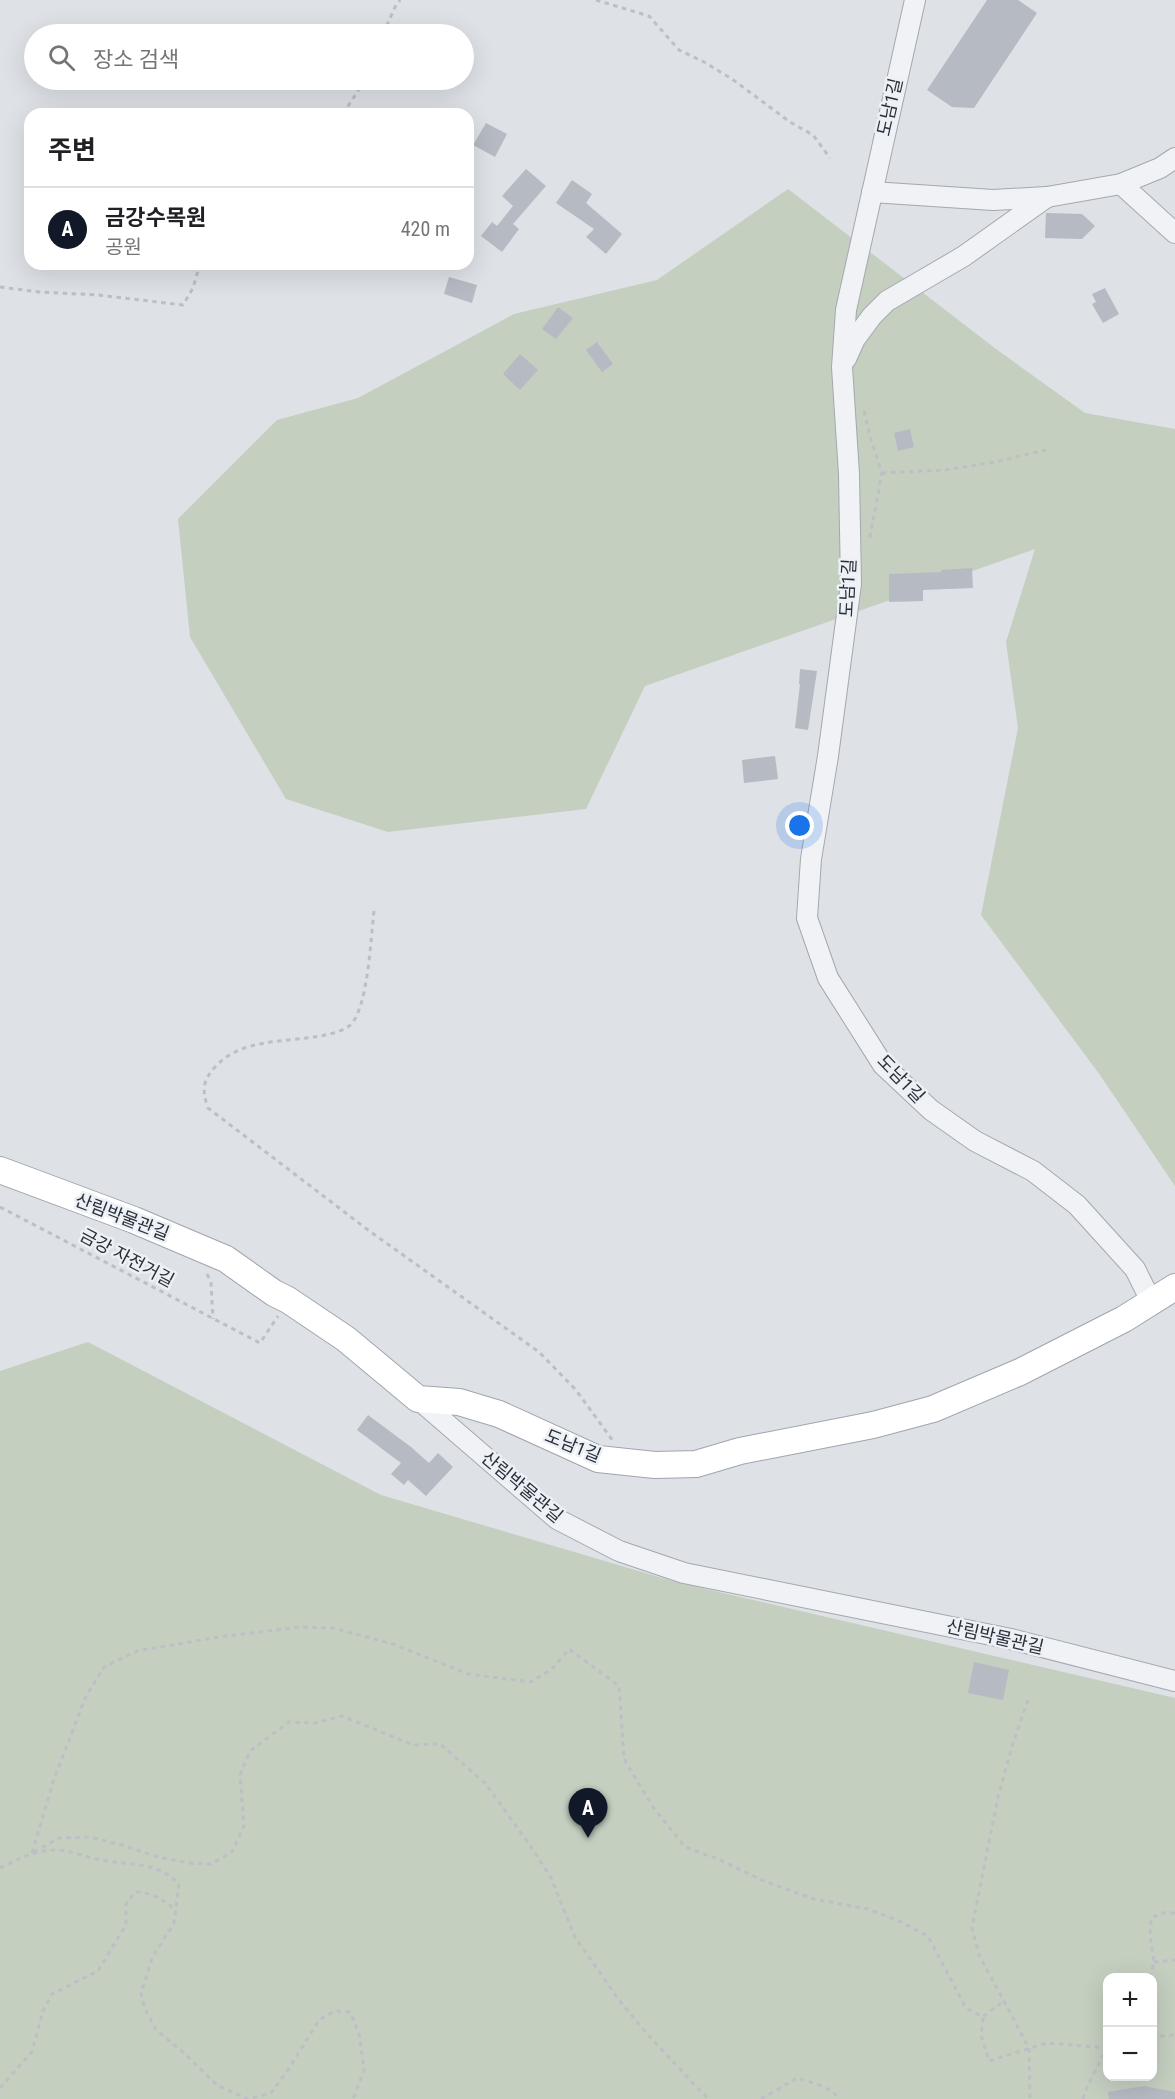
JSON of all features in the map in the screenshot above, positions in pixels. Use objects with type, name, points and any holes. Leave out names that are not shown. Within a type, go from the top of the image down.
[{"type":"main road","name":"산림박물관길","points":[[0,1170],[134,1220],[226,1259],[346,1339],[418,1399]]},
{"type":"main road","points":[[1151,1301],[1175,1287]]},
{"type":"main road","name":"도남1길","points":[[418,1399],[459,1402],[499,1414],[598,1459],[655,1465],[696,1464],[751,1449],[873,1425],[933,1409],[1020,1372],[1124,1319],[1151,1301]]},
{"type":"street","name":"도남1길","points":[[915,0],[846,310],[842,367],[849,474],[851,585],[828,756],[811,859],[807,918],[828,978],[883,1065],[931,1110],[975,1141],[1033,1171],[1077,1205],[1135,1269],[1151,1301]]},
{"type":"street","points":[[872,192],[993,200],[1047,197],[1121,184],[1160,168],[1175,158]]},
{"type":"street","points":[[1121,184],[1175,233]]},
{"type":"street","points":[[842,367],[855,339],[872,316],[887,301],[964,256],[1047,197]]},
{"type":"street","name":"산림박물관길","points":[[418,1399],[557,1519],[619,1551],[684,1573],[1011,1639],[1175,1681]]},
{"type":"path","points":[[387,24],[400,0]]},
{"type":"path","points":[[596,0],[649,16],[679,50],[732,79],[790,122],[813,135],[830,158]]},
{"type":"path","points":[[347,108],[359,90]]},
{"type":"path","points":[[0,287],[183,305],[193,288],[198,270]]},
{"type":"path","points":[[882,472],[945,470],[995,462],[1050,449]]},
{"type":"path","points":[[374,911],[361,1009],[351,1026],[334,1034],[242,1047],[226,1055],[208,1074],[202,1092],[208,1108],[368,1230],[539,1352],[576,1390],[628,1462]]},
{"type":"path","name":"금강 자전거길","points":[[0,1207],[260,1342],[278,1315]]},
{"type":"path","points":[[32,1853],[53,1782],[86,1696],[104,1668],[136,1651],[219,1637],[301,1627],[333,1628],[393,1644],[468,1674],[531,1682],[552,1669],[569,1649],[619,1686],[624,1759],[653,1807],[685,1847],[718,1859],[764,1881],[814,1899],[868,1909],[928,1936],[966,2008],[983,2018]]},
{"type":"path","points":[[1028,1700],[998,1797],[972,1928],[979,1954],[1029,2048],[1030,2099]]},
{"type":"path","points":[[0,1868],[59,1838],[90,1838],[122,1845],[158,1857],[189,1863],[210,1864],[232,1852],[244,1826],[240,1775],[250,1751],[289,1722],[315,1723],[342,1716],[412,1744],[440,1744],[484,1783],[529,1844],[550,1878],[575,1937],[619,2000],[708,2099]]},
{"type":"path","points":[[32,1853],[58,1850],[103,1861],[138,1864],[169,1873],[179,1884],[174,1923],[152,1958],[141,1994],[145,2009],[156,2030],[217,2085],[248,2099],[271,2093],[319,2020],[335,2011],[351,2012],[359,2033],[364,2070],[353,2099]]},
{"type":"path","points":[[0,2088],[32,2052],[43,2011],[52,1994],[99,1971],[126,1925],[126,1904],[135,1892],[146,1892],[162,1899],[176,1910]]},
{"type":"path","points":[[1151,1973],[1154,1962],[1150,1936],[1151,1919],[1160,1913],[1175,1913]]},
{"type":"path","points":[[1154,1962],[1175,1960]]},
{"type":"path","points":[[1005,2000],[983,2018],[981,2035],[989,2061],[1047,2043],[1103,2048]]},
{"type":"path","points":[[1157,2038],[1175,2035]]},
{"type":"path","points":[[1083,2099],[1103,2056]]},
{"type":"path","points":[[761,2099],[797,2078],[812,2082],[837,2095],[839,2099]]},
{"type":"green space","points":[[788,189],[996,349],[1085,413],[1175,429],[1175,1186],[1100,1075],[981,915],[1018,728],[1006,642],[1035,549],[645,686],[586,809],[388,832],[286,799],[190,637],[178,519],[277,420],[358,398],[514,314],[657,280]]},
{"type":"green space","points":[[88,1342],[381,1495],[676,1582],[1175,1698],[1175,2099],[0,2099],[0,1371]]},
{"type":"building","points":[[987,0],[1018,0],[1037,13],[974,108],[952,107],[927,90]]},
{"type":"building","points":[[486,123],[507,134],[495,157],[474,146]]},
{"type":"building","points":[[526,169],[546,186],[513,224],[519,229],[502,252],[481,236],[492,222],[497,226],[513,206],[502,196]]},
{"type":"building","points":[[572,180],[592,194],[586,203],[622,234],[606,254],[586,237],[594,229],[556,203]]},
{"type":"building","points":[[1046,213],[1082,214],[1095,226],[1082,239],[1045,238]]},
{"type":"building","points":[[449,277],[477,285],[472,303],[444,294]]},
{"type":"building","points":[[1105,288],[1119,314],[1103,323],[1092,304],[1096,302],[1092,294]]},
{"type":"building","points":[[558,307],[573,318],[556,339],[542,329]]},
{"type":"building","points":[[597,342],[613,364],[602,372],[586,350]]},
{"type":"building","points":[[520,354],[538,370],[520,390],[503,374]]},
{"type":"building","points":[[910,429],[914,447],[898,451],[894,433]]},
{"type":"building","points":[[972,568],[973,588],[923,590],[923,601],[889,602],[889,574]]},
{"type":"building","points":[[800,669],[817,671],[808,730],[795,728]]},
{"type":"building","points":[[775,756],[778,779],[744,783],[742,760]]},
{"type":"building","points":[[368,1415],[429,1463],[438,1453],[453,1467],[426,1496],[408,1480],[404,1485],[391,1474],[401,1463],[357,1430]]},
{"type":"building","points":[[974,1662],[1009,1670],[1003,1700],[968,1693]]},
{"type":"building","points":[[1144,2086],[1175,2092],[1175,2099],[1109,2099],[1108,2092]]},
{"type":"place","name":"금강수목원","points":[[588,1838]]}]
